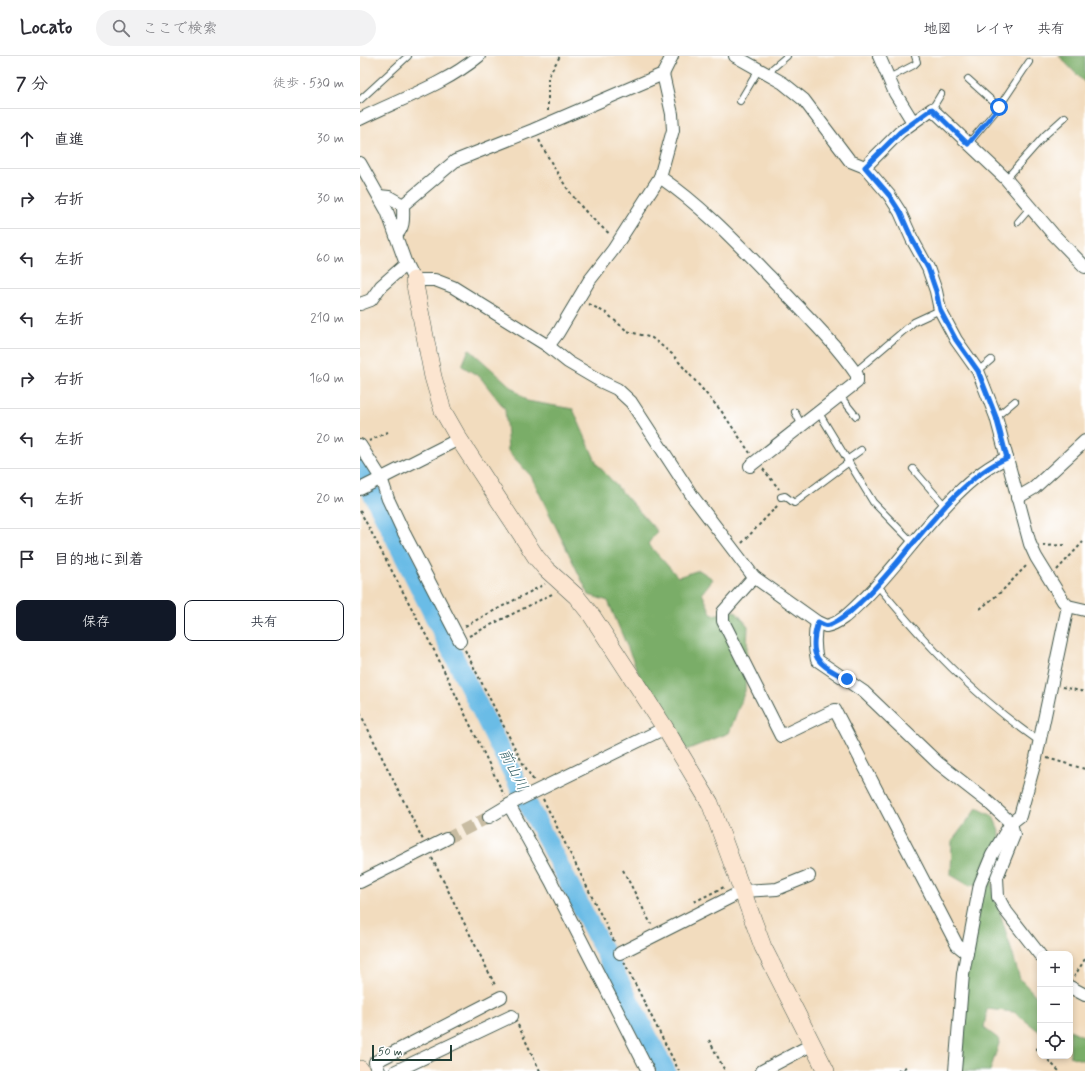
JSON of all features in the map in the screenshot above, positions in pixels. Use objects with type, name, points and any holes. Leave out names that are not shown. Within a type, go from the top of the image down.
[{"type":"street","points":[[360,119],[447,79],[462,70],[479,56]]},
{"type":"street","points":[[548,346],[593,274],[619,241],[660,177],[673,130],[664,74],[672,56]]},
{"type":"street","points":[[735,56],[764,72],[804,100],[850,161],[865,167],[889,195],[900,212],[912,239],[928,268],[936,291],[940,310],[956,340],[978,371],[996,417],[1033,552],[1063,601],[1068,606],[1085,610]]},
{"type":"street","points":[[879,56],[895,92],[913,122]]},
{"type":"street","points":[[403,205],[455,161],[534,130],[664,74]]},
{"type":"street","points":[[865,167],[900,132],[932,109],[1006,180],[1085,267]]},
{"type":"street","points":[[360,163],[363,178],[379,196],[387,211],[406,264],[414,280],[437,393],[443,411],[458,439],[508,511],[524,540],[546,569],[561,582],[592,616],[665,728],[710,803],[763,947],[826,1071]]},
{"type":"street","points":[[660,177],[686,195],[742,247],[812,320],[855,372],[857,382],[753,464]]},
{"type":"street","points":[[379,196],[389,197],[403,205]]},
{"type":"street","points":[[396,235],[402,230],[404,218],[403,205]]},
{"type":"street","points":[[360,304],[371,300],[381,286],[406,264]]},
{"type":"street","points":[[414,280],[435,280],[453,287],[548,346],[568,362],[602,382],[617,388],[631,402],[693,497],[754,577],[826,626],[841,619],[878,586],[946,507],[975,478],[1007,458]]},
{"type":"street","points":[[360,489],[458,439]]},
{"type":"street","points":[[1017,498],[1034,488],[1085,441]]},
{"type":"street","points":[[363,444],[397,518],[458,636]]},
{"type":"street","points":[[754,577],[723,612],[723,621],[781,736],[834,710],[957,945],[967,953]]},
{"type":"street","points":[[956,1071],[963,974],[980,884],[992,855],[1011,823],[1020,816],[1036,758],[1068,606]]},
{"type":"street","points":[[818,622],[815,631],[815,650],[817,660],[864,692],[938,763],[988,802],[1011,823],[1014,835],[997,877],[998,897],[1004,910],[1037,951]]},
{"type":"street","points":[[489,817],[537,791],[665,728]]},
{"type":"street","points":[[512,804],[648,1071]]},
{"type":"street","points":[[360,882],[446,838]]},
{"type":"street","points":[[620,953],[743,891],[778,889],[809,876]]},
{"type":"street","points":[[1073,989],[1085,995]]},
{"type":"street","points":[[379,1071],[375,1062],[501,997]]},
{"type":"street","points":[[396,1071],[512,1016]]},
{"type":"street","points":[[762,1071],[812,1044]]},
{"type":"lane","points":[[360,100],[408,56]]},
{"type":"lane","points":[[740,101],[764,72],[773,68],[787,56]]},
{"type":"lane","points":[[889,78],[914,65],[917,62],[915,56]]},
{"type":"lane","points":[[968,144],[999,107],[1029,62]]},
{"type":"lane","points":[[968,79],[999,107]]},
{"type":"lane","points":[[932,109],[941,94]]},
{"type":"lane","points":[[1006,180],[1045,135],[1065,117]]},
{"type":"lane","points":[[1018,222],[1030,208]]},
{"type":"lane","points":[[855,372],[914,322],[940,310]]},
{"type":"lane","points":[[978,371],[991,360]]},
{"type":"lane","points":[[840,396],[856,416]]},
{"type":"lane","points":[[996,417],[1015,401]]},
{"type":"lane","points":[[795,412],[802,426]]},
{"type":"lane","points":[[819,413],[873,502],[913,544]]},
{"type":"lane","points":[[781,497],[789,498],[794,503],[862,450]]},
{"type":"lane","points":[[913,469],[946,507]]},
{"type":"lane","points":[[878,586],[921,638],[950,667],[1009,720],[1036,739],[1039,739]]},
{"type":"path","points":[[548,113],[548,77],[560,56]]},
{"type":"path","points":[[534,130],[560,179],[577,203],[590,218],[619,241]]},
{"type":"path","points":[[578,300],[606,313],[627,331],[657,341],[672,354],[722,412],[753,464],[772,478],[780,490],[782,500],[763,523],[734,551]]},
{"type":"path","points":[[363,444],[390,431]]},
{"type":"path","points":[[360,511],[436,654],[512,804]]},
{"type":"path","points":[[1050,578],[1083,542]]},
{"type":"path","points":[[980,609],[1033,552],[1066,545]]},
{"type":"path","points":[[458,636],[561,582]]},
{"type":"path","points":[[458,636],[561,582]]},
{"type":"path","points":[[458,636],[679,1071]]},
{"type":"path","points":[[1051,684],[1085,692]]},
{"type":"path","points":[[360,713],[501,997]]},
{"type":"path","points":[[1036,758],[1050,758],[1085,769]]},
{"type":"path","points":[[623,870],[651,924]]},
{"type":"path","points":[[1073,977],[1085,959]]},
{"type":"path","points":[[512,1016],[540,1071]]},
{"type":"path","points":[[709,1040],[725,1071]]},
{"type":"path","points":[[1047,1059],[1059,1071]]},
{"type":"path","points":[[898,1071],[906,1067]]},
{"type":"green space","points":[[1059,56],[1085,56],[1085,83]]},
{"type":"green space","points":[[469,349],[527,401],[573,409],[597,464],[657,531],[648,544],[678,577],[699,570],[713,579],[702,593],[712,615],[735,611],[748,626],[745,691],[729,733],[686,750],[640,677],[608,601],[589,595],[531,476],[508,451],[505,409],[480,377],[462,366]]},
{"type":"green space","points":[[977,808],[993,816],[1000,833],[999,854],[992,886],[1020,979],[1037,997],[1037,1030],[1014,1012],[987,1009],[984,1028],[1000,1040],[990,1071],[953,1071],[966,972],[983,882],[970,886],[951,875],[952,841]]},
{"type":"green space","points":[[1073,1031],[1085,1037],[1085,1061],[1073,1057]]},
{"type":"waterway","name":"前山川","points":[[360,469],[532,812],[666,1071]]},
{"type":"tunnel","points":[[446,839],[489,817]]},
{"type":"route","points":[[847,679],[828,669],[817,660],[815,650],[815,631],[818,622],[826,626],[831,625],[850,612],[878,586],[937,515],[958,494],[987,469],[1007,458],[996,417],[978,371],[956,340],[940,310],[936,291],[928,268],[912,239],[900,212],[889,195],[865,167],[900,132],[932,109],[935,110],[968,144],[999,107]]}]
